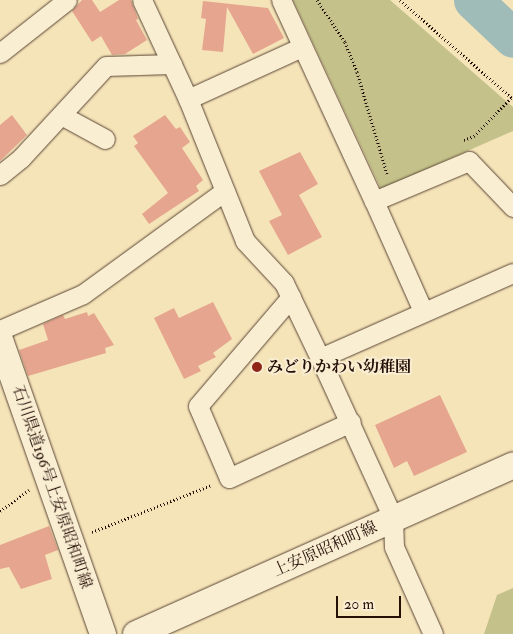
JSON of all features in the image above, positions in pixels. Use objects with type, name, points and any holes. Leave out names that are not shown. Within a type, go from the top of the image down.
[{"type":"main road","name":"石川県道196号上安原昭和町線","points":[[0,340],[103,634]]},
{"type":"main road","name":"上安原昭和町線","points":[[136,634],[513,465]]},
{"type":"street","points":[[0,53],[66,0]]},
{"type":"street","points":[[142,0],[188,99],[244,241],[284,284],[351,422],[394,518],[394,547],[433,634]]},
{"type":"street","points":[[281,0],[423,311]]},
{"type":"street","points":[[188,99],[302,47]]},
{"type":"street","points":[[0,176],[61,115],[106,66],[172,64]]},
{"type":"street","points":[[61,115],[105,139]]},
{"type":"street","points":[[374,201],[469,161],[513,207]]},
{"type":"street","points":[[0,330],[83,294],[225,191]]},
{"type":"street","points":[[320,358],[513,273]]},
{"type":"street","points":[[291,297],[198,406],[229,478],[351,422]]},
{"type":"path","points":[[317,0],[344,42],[357,72],[388,174]]},
{"type":"path","points":[[400,0],[512,99],[474,136],[456,144]]},
{"type":"path","points":[[374,201],[388,174],[396,171]]},
{"type":"path","points":[[0,511],[48,476]]},
{"type":"path","points":[[70,540],[229,478]]},
{"type":"shaded area","points":[[293,0],[390,0],[513,107],[513,131],[381,189]]},
{"type":"shaded area","points":[[513,588],[513,634],[484,634],[497,595]]},
{"type":"building","points":[[82,0],[92,0],[100,12],[119,0],[131,0],[138,19],[136,20],[147,40],[125,54],[112,55],[101,36],[92,42],[72,11]]},
{"type":"building","points":[[203,1],[268,8],[284,38],[253,54],[227,7],[223,52],[202,50],[206,19],[201,18]]},
{"type":"building","points":[[12,115],[27,135],[0,161],[0,125]]},
{"type":"building","points":[[165,115],[176,129],[180,127],[190,142],[182,148],[203,180],[196,186],[199,191],[149,224],[142,214],[168,193],[134,146],[138,143],[133,136]]},
{"type":"building","points":[[300,152],[318,184],[299,195],[322,237],[288,255],[269,221],[282,215],[259,171]]},
{"type":"building","points":[[213,302],[232,339],[213,353],[216,357],[198,366],[201,371],[184,379],[154,318],[174,308],[179,318]]},
{"type":"building","points":[[87,312],[88,316],[94,313],[114,345],[105,348],[106,353],[28,376],[19,350],[48,340],[43,324],[63,315],[65,319]]},
{"type":"building","points":[[440,395],[467,452],[414,476],[407,461],[394,468],[375,425]]},
{"type":"building","points":[[49,526],[58,550],[45,555],[52,579],[21,589],[9,567],[0,569],[0,545]]},
{"type":"waterway","points":[[473,0],[513,38]]},
{"type":"place","name":"みどりかわい幼稚園","points":[[257,367]]}]
